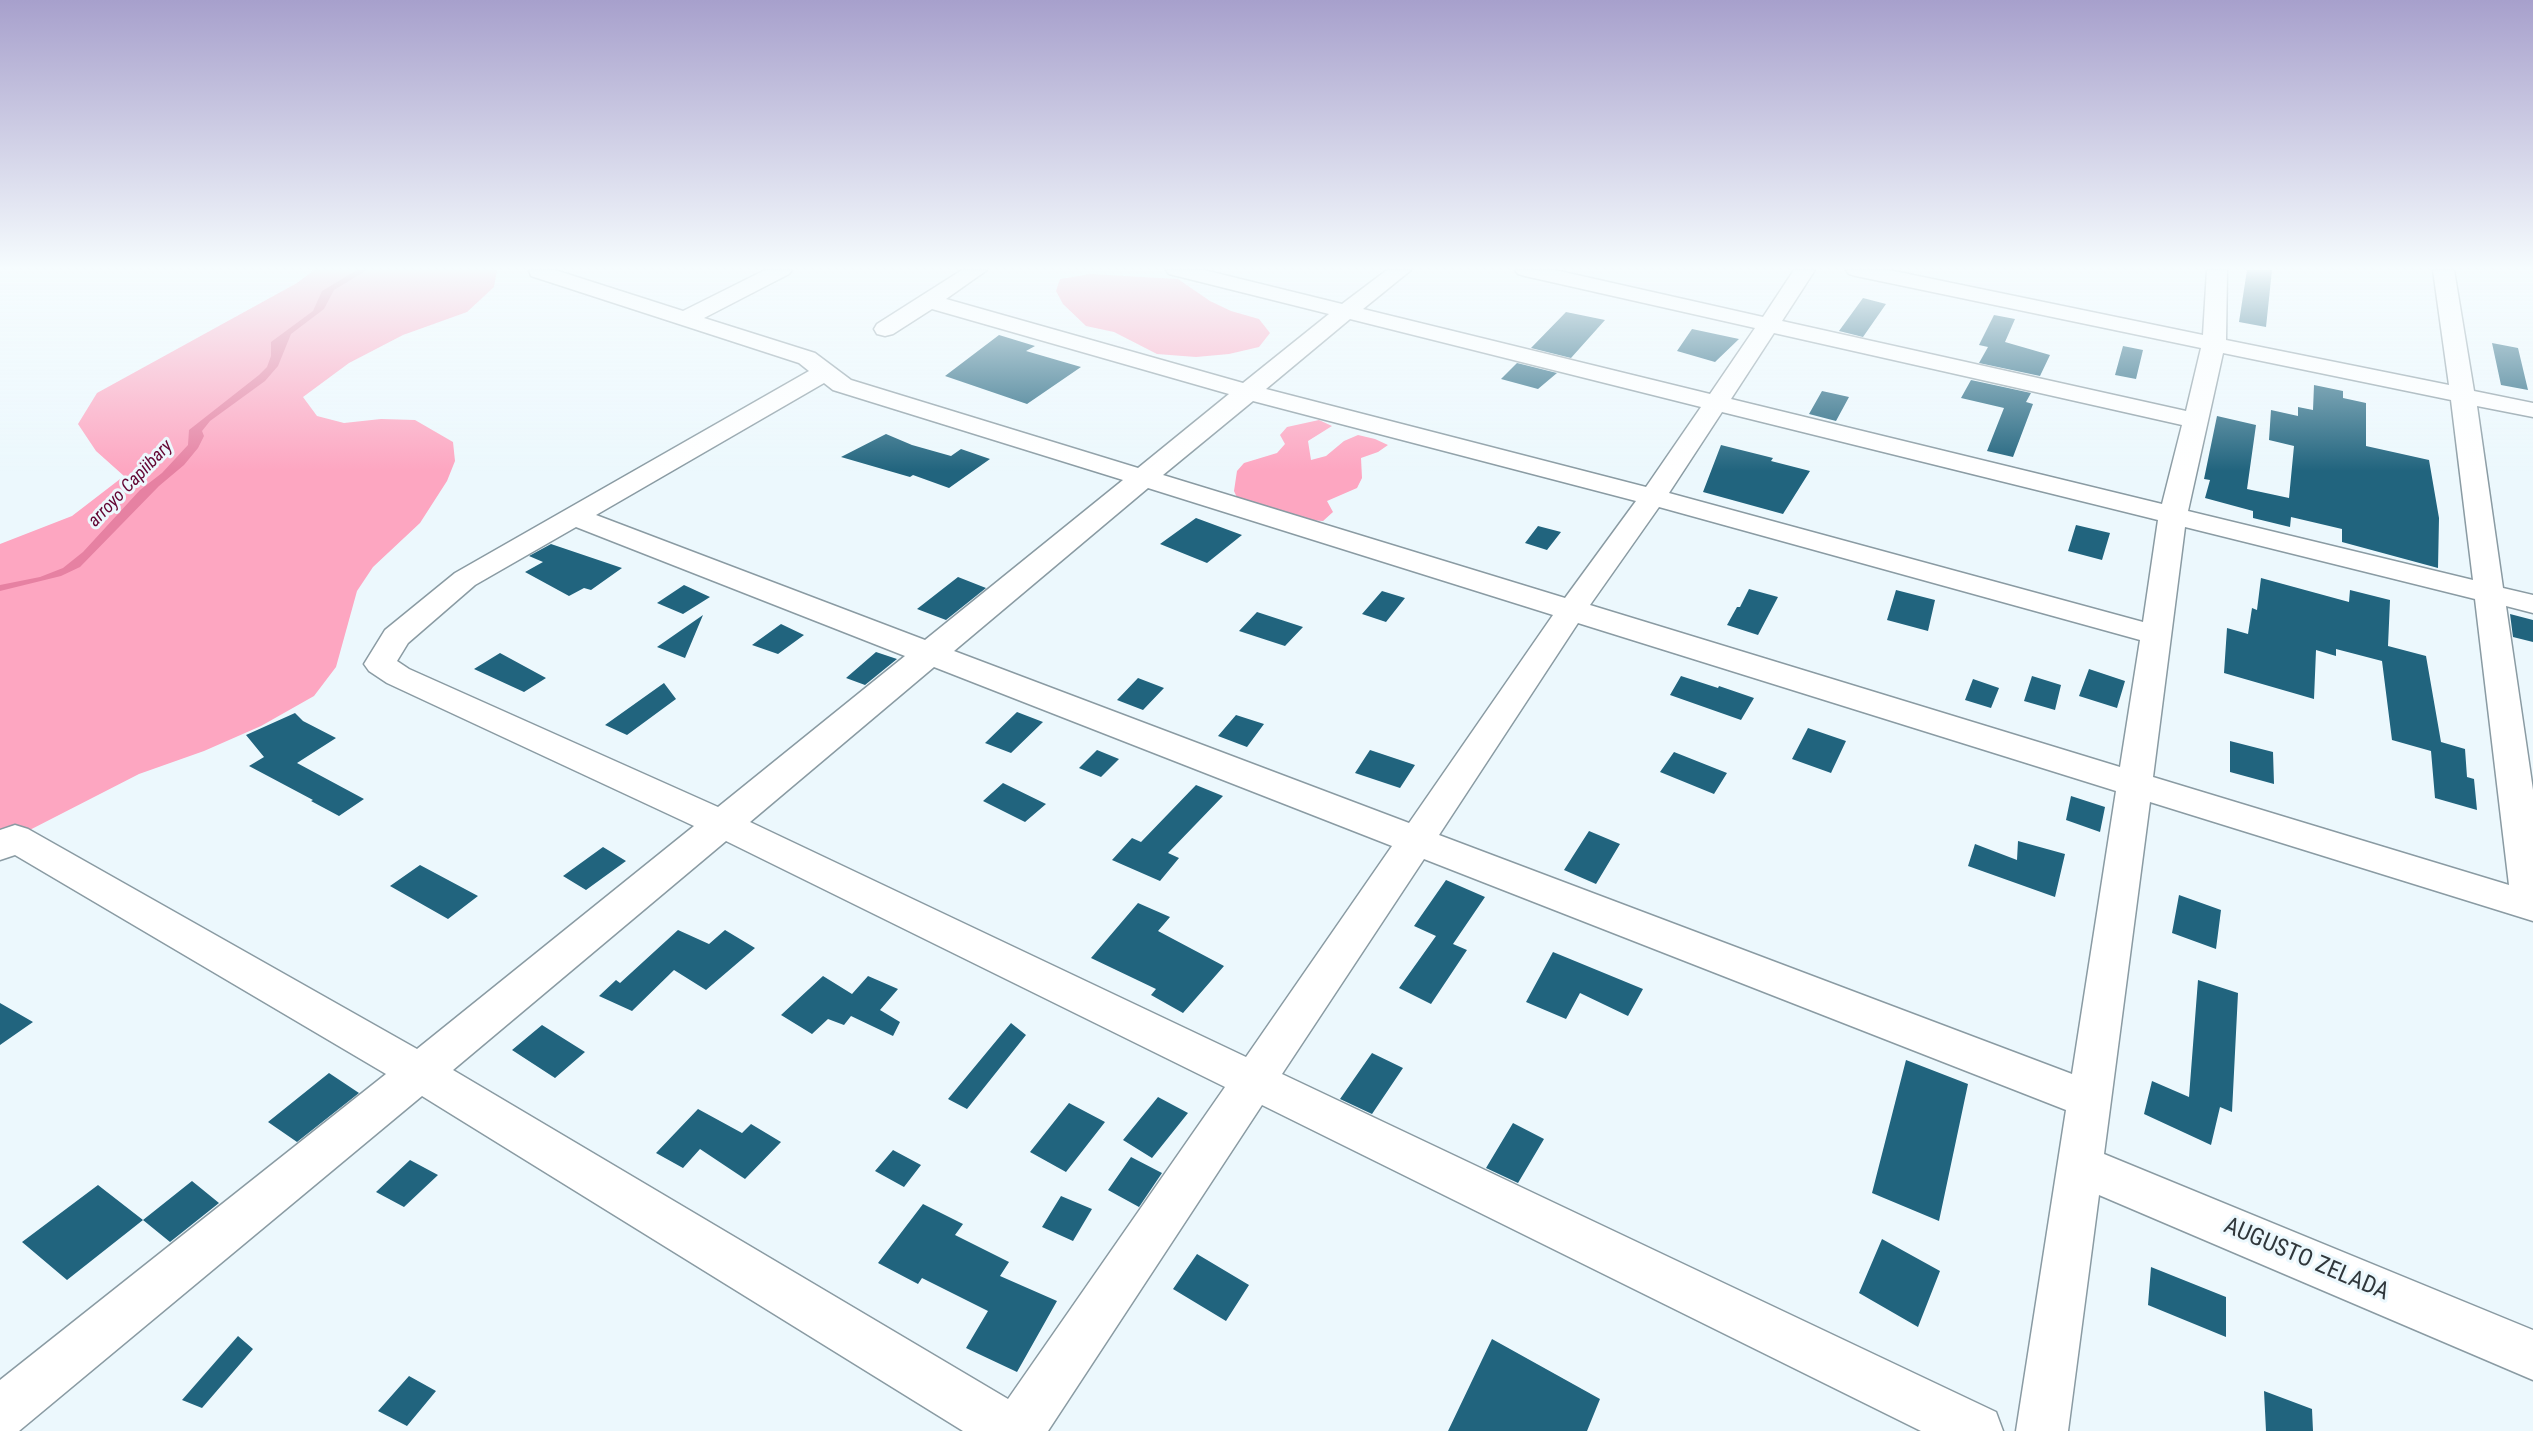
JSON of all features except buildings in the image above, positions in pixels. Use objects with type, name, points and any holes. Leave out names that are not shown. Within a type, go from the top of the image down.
[{"type":"street","points":[[740,337],[807,358],[842,385],[2532,907],[2454,337]]},
{"type":"street","points":[[1054,337],[1248,392],[1653,497],[2156,635]]},
{"type":"street","points":[[0,1413],[420,1072],[1315,337]]},
{"type":"street","points":[[1445,337],[2533,604]]},
{"type":"street","points":[[1017,1431],[1571,611],[1653,497],[1759,337]]},
{"type":"street","points":[[1815,337],[2196,421]]},
{"type":"street","points":[[2042,1431],[2173,515],[2214,337],[2462,389],[2533,410]]},
{"type":"street","points":[[825,372],[465,579],[396,637],[380,664],[398,676],[723,824],[1977,1431]]},
{"type":"street","points":[[574,516],[2089,1100]]},
{"type":"street","points":[[0,847],[15,838],[420,1072],[1011,1431]]},
{"type":"street","name":"AUGUSTO ZELADA","points":[[2079,1165],[2533,1355]]},
{"type":"shaded area","points":[[199,337],[400,337],[349,363],[303,397],[317,416],[344,423],[381,419],[415,420],[453,442],[455,461],[447,481],[420,523],[373,567],[357,591],[336,667],[314,696],[261,726],[204,751],[139,774],[18,836],[0,840],[0,544],[72,516],[124,476],[96,451],[78,424],[97,393]]},
{"type":"shaded area","points":[[278,337],[290,337],[278,366],[265,381],[210,421],[202,431],[204,436],[198,448],[184,465],[159,486],[80,567],[61,576],[0,591],[0,585],[40,577],[63,568],[83,552],[140,490],[162,473],[188,445],[189,430],[267,367],[271,356],[271,342]]},
{"type":"shaded area","points":[[1123,337],[1267,337],[1259,347],[1229,354],[1196,357],[1157,354]]},
{"type":"shaded area","points":[[1319,420],[1332,426],[1308,441],[1311,460],[1326,456],[1344,441],[1358,435],[1388,445],[1378,452],[1361,458],[1362,478],[1357,488],[1327,501],[1333,512],[1323,521],[1282,518],[1239,502],[1234,491],[1237,471],[1244,463],[1277,453],[1285,444],[1280,435],[1287,427]]},
{"type":"water label","name":"arroyo Capiibary","points":[[131,484]]}]
